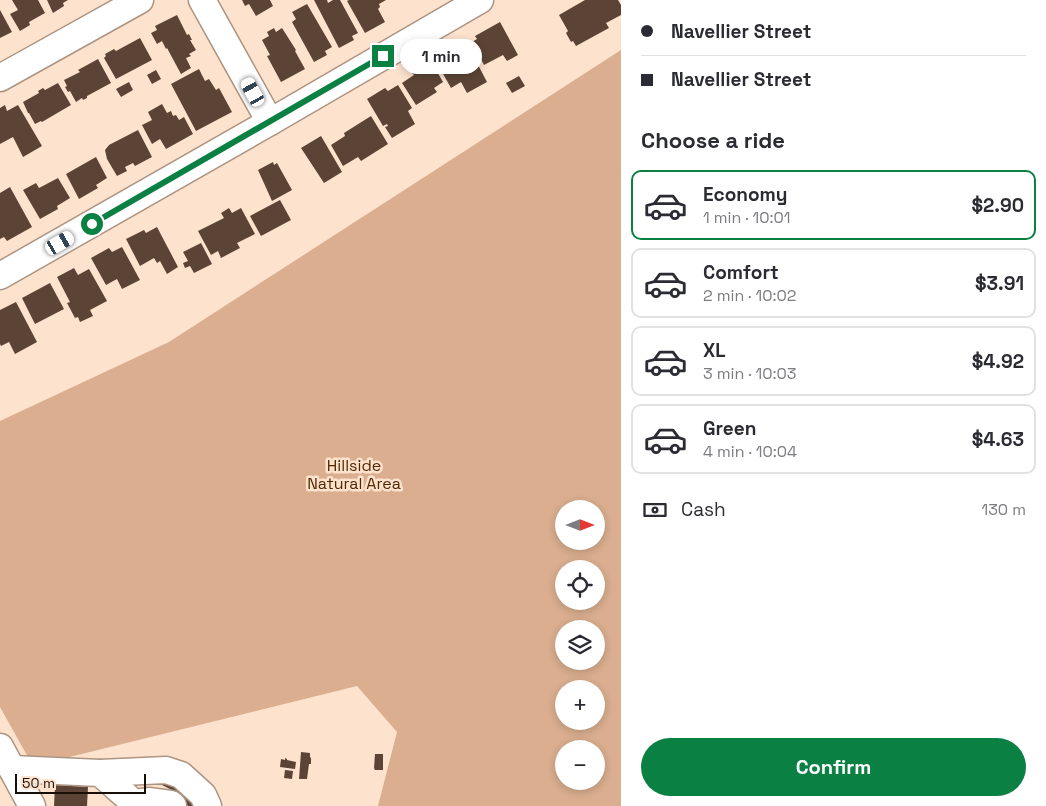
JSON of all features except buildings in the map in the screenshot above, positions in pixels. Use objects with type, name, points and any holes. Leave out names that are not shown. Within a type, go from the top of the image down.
[{"type":"street","points":[[0,78],[140,0]]},
{"type":"street","points":[[202,0],[270,122]]},
{"type":"street","points":[[0,276],[480,0]]},
{"type":"street","points":[[6,758],[100,773],[166,770],[181,775],[204,795],[208,806]]},
{"type":"street","points":[[6,758],[32,806]]},
{"type":"street","points":[[100,773],[133,805],[148,801],[172,804],[173,806]]},
{"type":"green space","name":"Hillside Natural Area","points":[[621,50],[621,806],[378,806],[397,732],[357,686],[33,766],[0,707],[0,421],[169,342]]},
{"type":"route","points":[[92,224],[383,56]]}]
